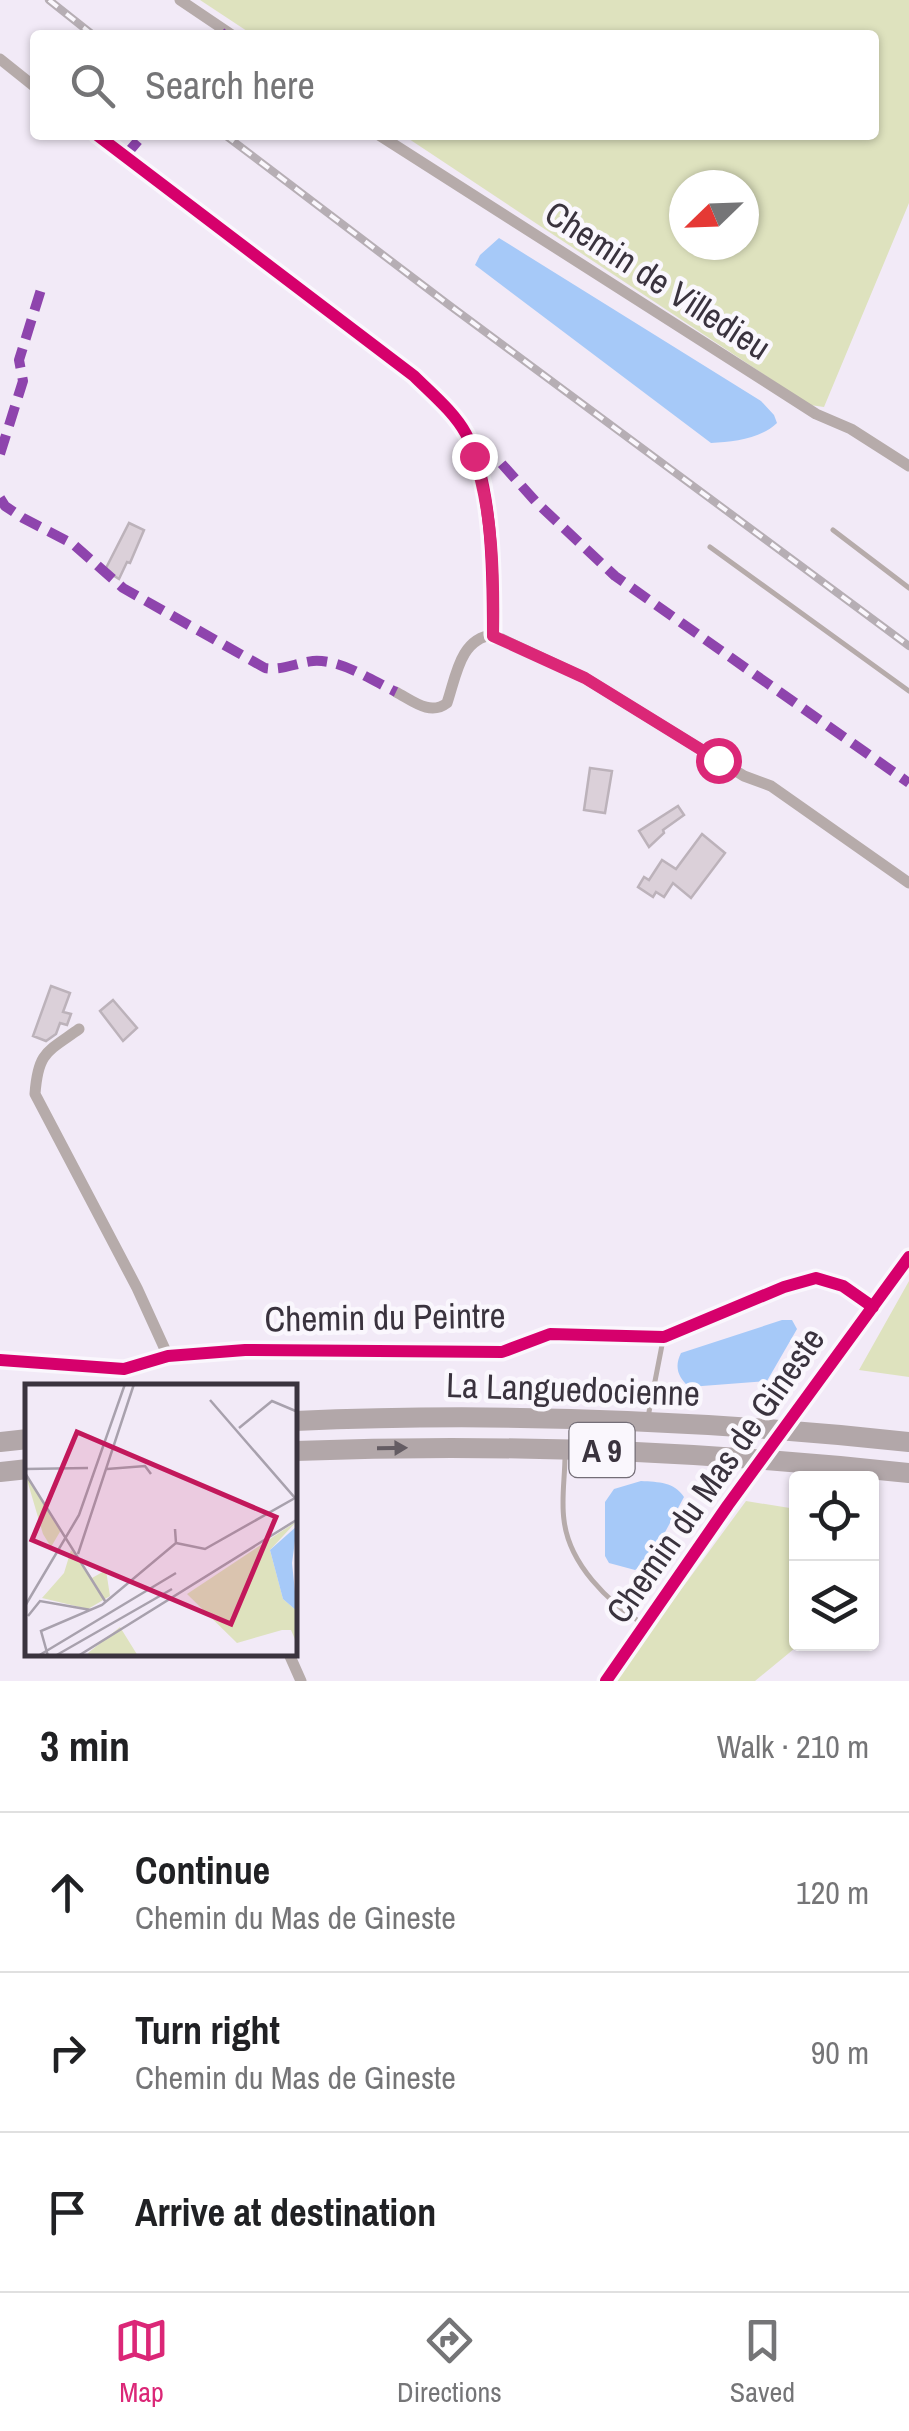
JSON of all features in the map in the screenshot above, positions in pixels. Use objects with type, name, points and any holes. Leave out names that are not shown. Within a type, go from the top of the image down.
[{"type":"highway","name":"La Languedocienne","points":[[298,1420],[522,1417],[647,1422],[909,1442]]},
{"type":"highway","points":[[0,1442],[25,1440]]},
{"type":"highway","name":"La Languedocienne","points":[[298,1451],[565,1448],[738,1457],[909,1473]]},
{"type":"highway","points":[[0,1472],[25,1469]]},
{"type":"street","points":[[180,0],[225,30]]},
{"type":"street","points":[[0,59],[30,83]]},
{"type":"street","points":[[104,140],[414,376],[449,411],[467,434],[482,478],[494,579],[493,636]]},
{"type":"street","name":"Chemin de Villedieu","points":[[387,140],[816,414],[851,429],[909,466]]},
{"type":"street","points":[[396,692],[428,709],[438,709],[447,703],[470,644],[483,636],[493,636],[585,678],[744,776],[771,786],[909,883]]},
{"type":"street","points":[[79,1028],[48,1051],[37,1065],[35,1094],[137,1288],[168,1356]]},
{"type":"street","name":"Chemin du Mas de Gineste","points":[[606,1681],[812,1387],[909,1258]]},
{"type":"street","name":"Chemin du Peintre","points":[[0,1360],[124,1369],[168,1356],[245,1350],[502,1352],[550,1334],[664,1337],[784,1287],[816,1278],[844,1286],[873,1307]]},
{"type":"street","points":[[290,1656],[301,1681]]},
{"type":"lane","points":[[833,530],[909,588]]},
{"type":"lane","points":[[710,547],[909,691]]},
{"type":"lane","points":[[647,1422],[664,1337]]},
{"type":"lane","points":[[565,1448],[564,1519],[570,1541],[598,1588],[644,1624]]},
{"type":"green space","points":[[200,0],[909,0],[909,203],[824,407],[810,405],[411,140],[879,140],[879,30],[245,30]]},
{"type":"green space","points":[[909,1281],[909,1377],[859,1370]]},
{"type":"green space","points":[[746,1501],[789,1508],[791,1651],[755,1681],[614,1681]]},
{"type":"water","points":[[499,238],[761,401],[777,423],[755,436],[711,443],[475,265]]},
{"type":"water","points":[[792,1320],[797,1329],[767,1381],[689,1387],[680,1376],[681,1353]]},
{"type":"water","points":[[641,1481],[671,1486],[684,1497],[650,1560],[635,1570],[609,1563],[605,1556],[605,1502],[614,1489]]},
{"type":"building","points":[[129,523],[144,530],[119,579],[105,570]]},
{"type":"building","points":[[590,768],[612,771],[605,813],[584,810]]},
{"type":"building","points":[[678,806],[684,815],[663,830],[649,847],[639,831]]},
{"type":"building","points":[[702,834],[725,853],[691,898],[673,883],[664,897],[656,892],[653,897],[638,887],[644,877],[649,880],[662,860],[676,869]]},
{"type":"building","points":[[51,986],[70,993],[63,1012],[71,1014],[67,1025],[60,1023],[56,1034],[46,1041],[33,1036]]},
{"type":"building","points":[[113,1000],[137,1028],[123,1041],[100,1011]]},
{"type":"railway","points":[[49,0],[87,30]]},
{"type":"railway","points":[[232,140],[909,646]]},
{"type":"marked path","points":[[125,156],[139,140]]},
{"type":"marked path","points":[[0,454],[23,381],[19,360],[43,283]]},
{"type":"marked path","points":[[474,456],[493,457],[501,463],[537,503],[615,576],[909,783]]},
{"type":"marked path","points":[[0,498],[23,518],[73,544],[123,588],[265,668],[324,661],[356,671],[396,692]]},
{"type":"cycle path","points":[[104,140],[414,376],[455,418],[466,434],[482,479],[492,560],[493,635]]},
{"type":"cycle path","points":[[606,1681],[728,1505],[909,1257]]},
{"type":"cycle path","points":[[0,1360],[124,1369],[168,1356],[245,1350],[502,1352],[550,1334],[664,1337],[784,1287],[816,1278],[843,1286],[873,1307]]},
{"type":"route","points":[[474,456],[482,478],[494,579],[493,636],[585,678],[718,760]]}]
